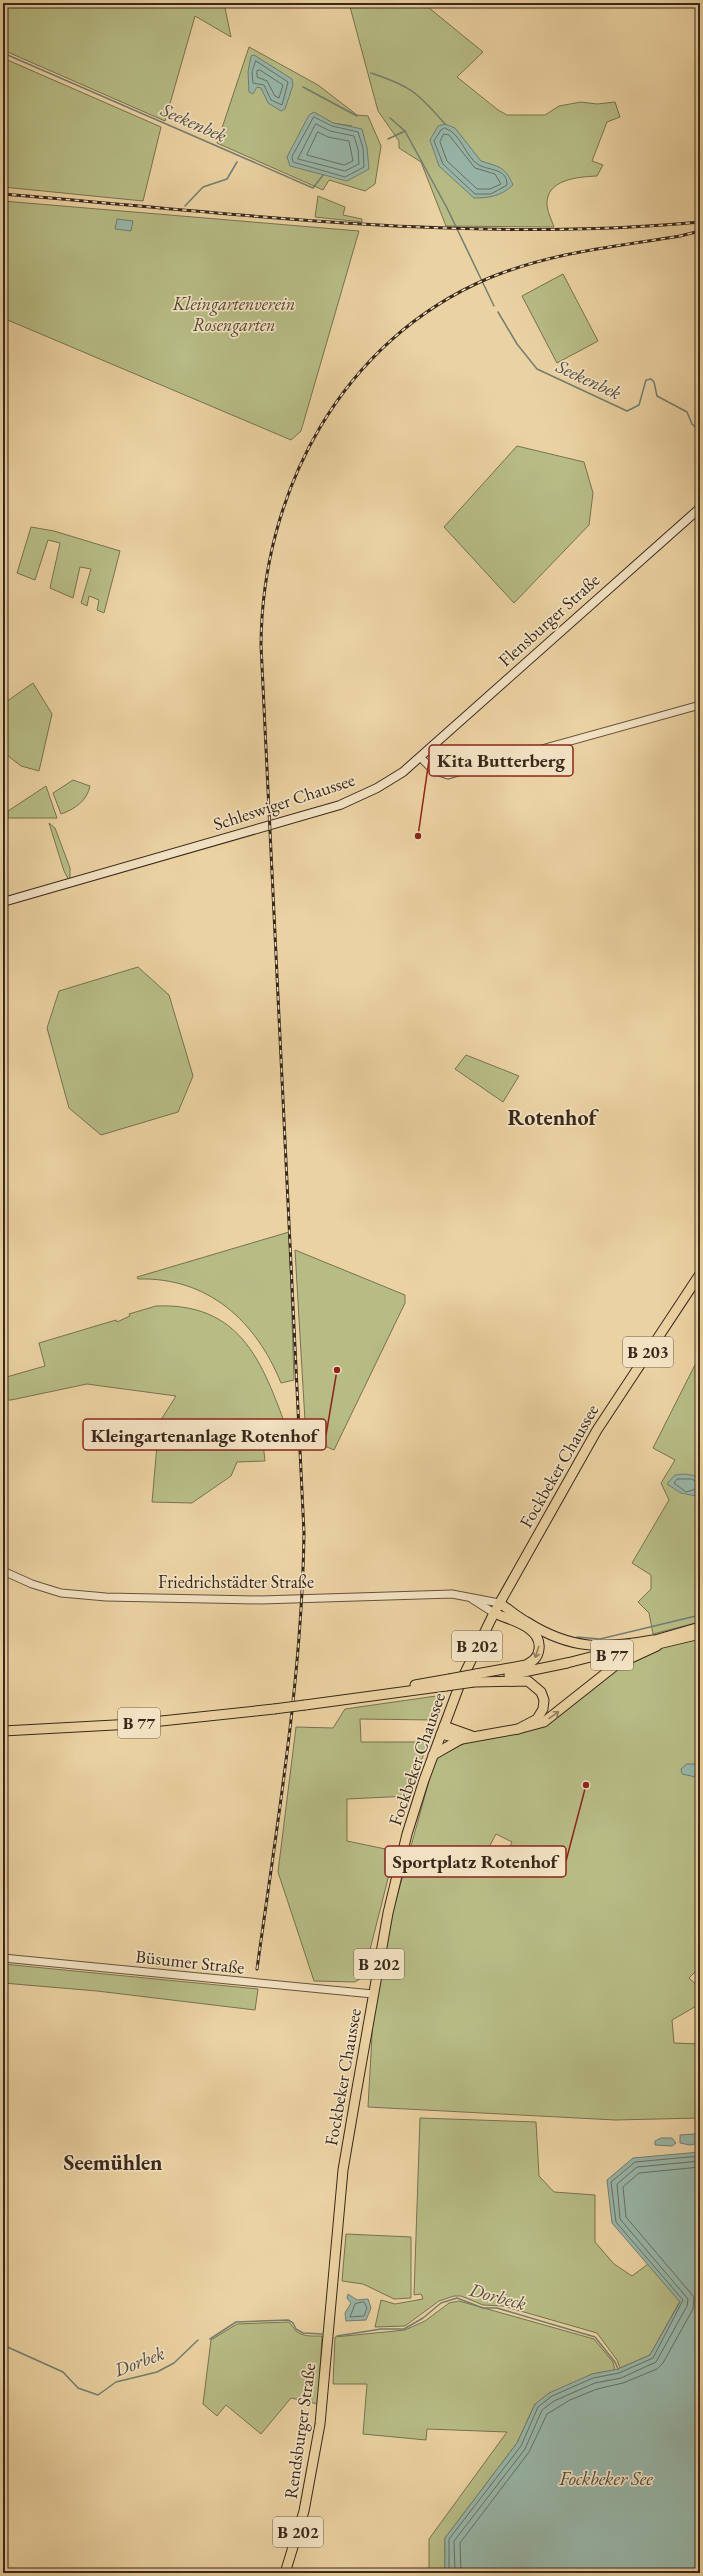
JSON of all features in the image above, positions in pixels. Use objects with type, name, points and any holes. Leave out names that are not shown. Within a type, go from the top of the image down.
[{"type":"main road","name":"Flensburger Straße","points":[[420,756],[700,508]]},
{"type":"main road","name":"Schleswiger Chaussee","points":[[3,902],[340,805],[394,778],[420,756]]},
{"type":"main road","name":"Fockbeker Chaussee","points":[[328,2338],[343,2170],[373,1994],[388,1913],[407,1834],[433,1755],[461,1680],[499,1603],[597,1430],[700,1274]]},
{"type":"main road","points":[[499,1603],[527,1622],[572,1643],[610,1647],[655,1643]]},
{"type":"main road","points":[[475,1679],[526,1665],[532,1662],[539,1652],[540,1644],[534,1633],[494,1613]]},
{"type":"main road","name":"B 77","points":[[655,1643],[700,1627]]},
{"type":"main road","name":"B 77","points":[[3,1731],[133,1724],[377,1696],[447,1682],[475,1679],[567,1663],[700,1634]]},
{"type":"main road","points":[[433,1755],[462,1739],[472,1736],[518,1729],[544,1722],[616,1665],[655,1643]]},
{"type":"main road","points":[[475,1679],[490,1683],[522,1680],[538,1687],[543,1695],[543,1709],[537,1719],[518,1729]]},
{"type":"main road","points":[[442,1730],[472,1736]]},
{"type":"main road","points":[[442,1730],[462,1739]]},
{"type":"main road","name":"Rendsburger Straße","points":[[285,2573],[309,2490],[320,2424],[328,2338]]},
{"type":"street","points":[[420,756],[433,770],[448,775],[700,705]]},
{"type":"street","name":"Friedrichstädter Straße","points":[[3,1571],[32,1584],[61,1593],[106,1597],[261,1600],[452,1594],[472,1599],[494,1613]]},
{"type":"street","name":"Friedrichstädter Straße","points":[[472,1599],[479,1598],[499,1603]]},
{"type":"street","name":"Büsumer Straße","points":[[3,1958],[373,1994]]},
{"type":"green space","points":[[3,3],[224,3],[231,37],[195,16],[165,121],[3,50]]},
{"type":"green space","points":[[349,3],[423,3],[483,52],[457,77],[498,110],[507,115],[545,115],[559,106],[581,102],[597,104],[615,102],[620,117],[607,122],[592,161],[603,165],[597,176],[581,177],[564,181],[551,190],[548,197],[547,206],[554,227],[446,226],[421,162],[399,148],[399,141],[378,111]]},
{"type":"green space","points":[[249,47],[318,85],[357,115],[368,116],[381,146],[375,184],[365,191],[329,180],[323,190],[217,143]],"holes":[[[314,113],[333,123],[352,126],[287,157]]]},
{"type":"green space","points":[[3,58],[161,127],[143,201],[3,187]]},
{"type":"green space","points":[[318,196],[345,207],[343,215],[362,219],[362,222],[315,217]]},
{"type":"green space","name":"Kleingartenverein Rosengarten","points":[[3,201],[359,231],[301,431],[291,440],[3,318]]},
{"type":"green space","points":[[563,274],[598,341],[557,363],[522,296]]},
{"type":"green space","points":[[517,446],[584,462],[593,493],[589,525],[514,603],[444,527]]},
{"type":"green space","points":[[31,527],[54,531],[120,551],[104,613],[97,610],[99,600],[89,596],[87,606],[81,603],[91,569],[80,567],[73,598],[50,588],[60,543],[48,540],[35,580],[17,573]]},
{"type":"green space","points":[[33,683],[52,714],[39,771],[21,766],[3,752],[3,704]]},
{"type":"green space","points":[[73,780],[90,786],[86,796],[80,804],[61,814],[53,793]]},
{"type":"green space","points":[[46,786],[57,818],[8,818],[8,811]]},
{"type":"green space","points":[[49,823],[55,828],[70,868],[70,882],[64,871]]},
{"type":"green space","points":[[138,967],[169,995],[193,1076],[178,1112],[101,1135],[69,1108],[47,1028],[59,991]]},
{"type":"green space","points":[[466,1055],[519,1076],[503,1102],[455,1069]]},
{"type":"green space","points":[[289,1232],[294,1380],[281,1383],[271,1361],[258,1340],[243,1322],[226,1307],[207,1295],[186,1286],[163,1280],[138,1279],[137,1277]]},
{"type":"green space","points":[[295,1250],[405,1295],[405,1303],[334,1450],[306,1438]]},
{"type":"green space","points":[[156,1306],[188,1308],[213,1316],[234,1330],[250,1348],[263,1370],[294,1448],[262,1434],[265,1461],[237,1462],[231,1476],[192,1503],[152,1502],[159,1423],[176,1396],[87,1384],[11,1400],[3,1400],[3,1378],[45,1366],[39,1343],[116,1320],[117,1322],[130,1316],[129,1314]]},
{"type":"green space","points":[[700,1355],[700,1622],[653,1634],[649,1613],[638,1602],[651,1589],[651,1575],[632,1563],[669,1500],[661,1483],[675,1460],[653,1448]]},
{"type":"green space","points":[[700,1639],[700,1974],[695,1972],[689,1978],[700,1988],[700,2004],[672,2020],[674,2043],[700,2044],[700,2118],[615,2120],[368,2107],[373,2018],[392,1915],[435,1759],[467,1742],[544,1723],[565,1711],[598,1680],[626,1662],[655,1649]],"holes":[[[496,1834],[512,1842],[501,1864],[485,1855]]]},
{"type":"green space","points":[[443,1695],[434,1720],[360,1719],[361,1742],[428,1742],[409,1796],[347,1799],[347,1841],[395,1851],[363,1977],[355,1982],[314,1981],[278,1872],[296,1727],[333,1728],[345,1709]]},
{"type":"green space","points":[[3,1964],[258,1989],[255,2010],[97,1991],[3,1983]]},
{"type":"green space","points":[[420,2118],[536,2122],[539,2176],[554,2192],[595,2195],[595,2242],[614,2264],[632,2276],[648,2264],[680,2301],[650,2355],[620,2368],[617,2360],[597,2333],[503,2306],[483,2305],[461,2296],[454,2296],[439,2301],[405,2326],[375,2327],[381,2300],[395,2304],[423,2299],[421,2294],[414,2295]]},
{"type":"green space","points":[[346,2234],[411,2237],[411,2298],[394,2299],[363,2284],[342,2281]]},
{"type":"green space","points":[[459,2301],[594,2339],[613,2362],[615,2370],[592,2374],[535,2404],[517,2443],[445,2538],[445,2571],[448,2573],[429,2573],[429,2539],[507,2432],[427,2429],[426,2440],[363,2434],[367,2384],[333,2384],[335,2337],[405,2330],[425,2321],[449,2303]]},
{"type":"green space","points":[[288,2322],[299,2333],[308,2336],[322,2336],[318,2404],[291,2398],[261,2434],[226,2405],[217,2416],[203,2404],[211,2340],[237,2324]]},
{"type":"water","points":[[254,55],[292,79],[293,85],[285,109],[281,111],[268,103],[261,88],[257,87],[253,94],[249,92],[248,72],[251,56]]},
{"type":"water","points":[[314,112],[333,123],[362,129],[367,148],[369,169],[347,181],[290,166],[287,157],[309,115]]},
{"type":"water","points":[[445,124],[455,128],[481,161],[501,168],[507,174],[513,185],[504,192],[495,196],[474,198],[439,166],[430,140],[438,126]]},
{"type":"water","points":[[117,219],[133,221],[131,231],[115,229]]},
{"type":"water","points":[[685,1474],[696,1476],[699,1488],[696,1496],[681,1493],[667,1484],[675,1475]]},
{"type":"water","points":[[687,1764],[700,1764],[700,1778],[682,1774],[681,1769]]},
{"type":"water","points":[[695,2134],[699,2136],[699,2143],[690,2145],[680,2143],[680,2135]]},
{"type":"water","points":[[661,2138],[672,2138],[676,2143],[672,2146],[655,2145],[655,2141]]},
{"type":"water","name":"Fockbeker See","points":[[700,2152],[700,2573],[448,2573],[445,2571],[445,2538],[517,2443],[535,2404],[549,2393],[592,2374],[618,2369],[650,2355],[680,2302],[612,2223],[607,2180],[633,2158]]},
{"type":"water","points":[[348,2294],[357,2300],[368,2299],[371,2308],[366,2320],[346,2321],[345,2313],[351,2303],[347,2298]]},
{"type":"waterway","name":"Seekenbek","points":[[3,53],[313,188],[323,175]]},
{"type":"waterway","points":[[371,73],[396,82],[413,92],[428,105],[445,124]]},
{"type":"waterway","points":[[303,87],[357,116]]},
{"type":"waterway","points":[[390,118],[405,131]]},
{"type":"waterway","name":"Seekenbek","points":[[388,139],[405,131],[447,208],[494,306]]},
{"type":"waterway","points":[[185,206],[203,187],[227,179],[237,162]]},
{"type":"waterway","name":"Seekenbek","points":[[498,312],[517,344],[537,369],[627,411],[639,405],[646,380],[651,379],[654,382],[657,396],[687,412],[692,424],[700,431]]},
{"type":"waterway","points":[[577,1637],[600,1639],[700,1615]]},
{"type":"waterway","name":"Dorbeck","points":[[337,2336],[381,2329],[404,2329],[423,2318],[441,2303],[457,2298],[483,2308],[497,2308],[595,2337],[615,2362],[618,2369]]},
{"type":"waterway","name":"Dorbeck","points":[[210,2339],[236,2322],[288,2320],[293,2323],[296,2329],[303,2333],[322,2334]]},
{"type":"waterway","name":"Dorbek","points":[[3,2345],[63,2372],[78,2388],[98,2395],[116,2382],[157,2372],[174,2363],[198,2340]]},
{"type":"railway","points":[[3,194],[264,217],[439,228],[526,230],[613,228],[700,222]]},
{"type":"railway","points":[[257,1969],[294,1697],[299,1642],[304,1533],[261,645],[265,588],[276,531],[295,478],[320,427],[353,381],[392,340],[437,305],[489,278],[536,262],[583,251],[680,236],[700,231]]},
{"type":"place","name":"Kita Butterberg","points":[[418,836]]},
{"type":"place","name":"Kleingartenanlage Rotenhof","points":[[337,1370]]},
{"type":"place","name":"Sportplatz Rotenhof","points":[[586,1785]]},
{"type":"district","name":"Rotenhof","points":[[552,1117]]},
{"type":"district","name":"Seemühlen","points":[[113,2162]]}]
